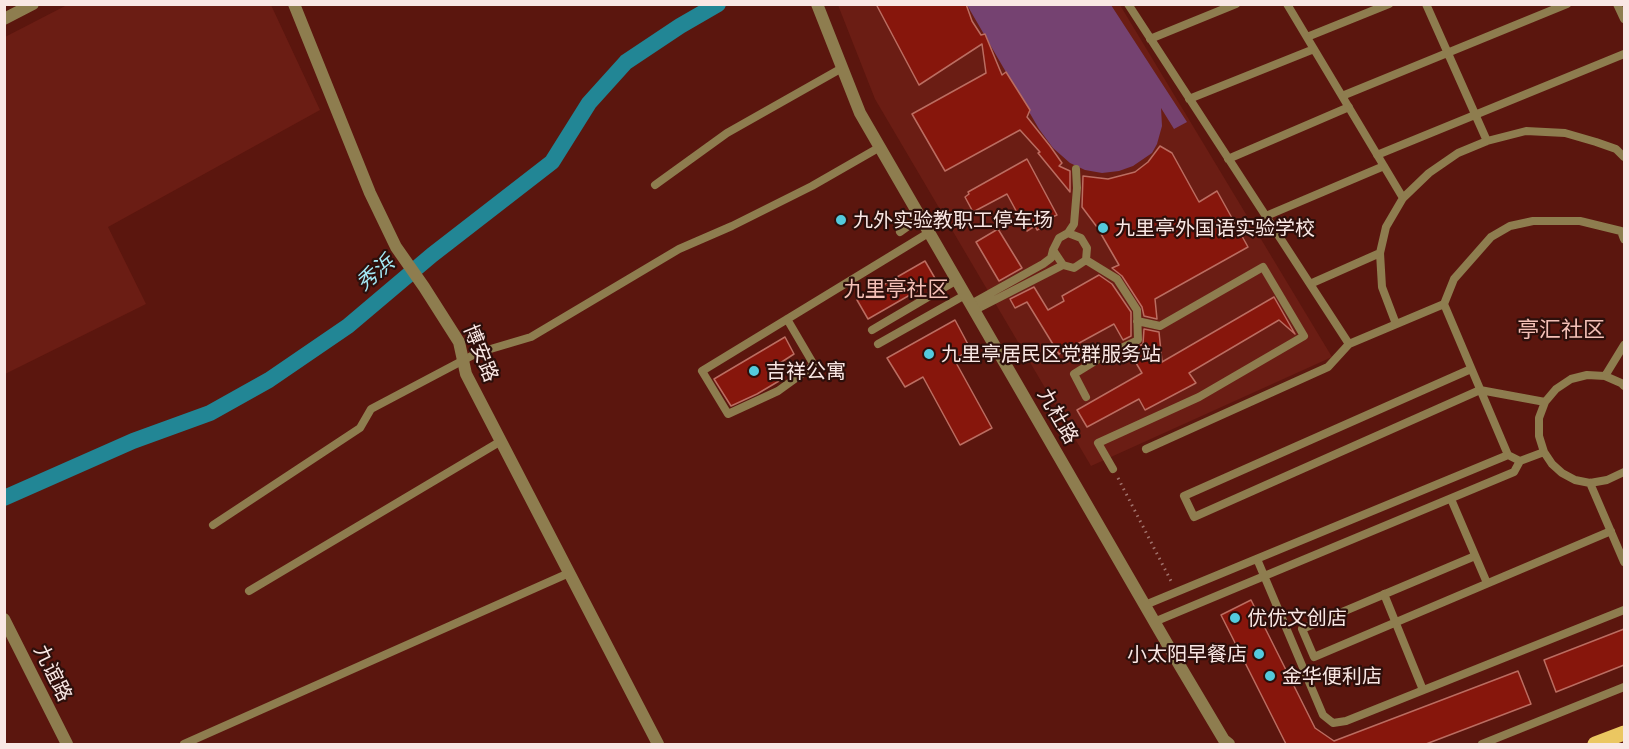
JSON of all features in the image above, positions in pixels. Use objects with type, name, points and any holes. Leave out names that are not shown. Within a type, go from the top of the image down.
[{"type":"main road","points":[[1595,744],[1624,732]]},
{"type":"street","points":[[4,19],[33,4]]},
{"type":"street","name":"博安路","points":[[294,4],[370,193],[396,247],[459,342],[466,374],[658,744]]},
{"type":"street","name":"九杜路","points":[[817,4],[860,113],[1154,622],[1224,740],[1229,744]]},
{"type":"street","name":"九谊路","points":[[4,619],[67,744]]},
{"type":"lane","points":[[1128,4],[1349,344]]},
{"type":"lane","points":[[1150,39],[1236,4]]},
{"type":"lane","points":[[1287,4],[1403,198]]},
{"type":"lane","points":[[1307,37],[1389,4]]},
{"type":"lane","points":[[1426,4],[1487,141]]},
{"type":"lane","points":[[1342,96],[1567,4]]},
{"type":"lane","points":[[1617,4],[1624,19]]},
{"type":"lane","points":[[1189,99],[1314,49]]},
{"type":"lane","points":[[1377,155],[1624,54]]},
{"type":"lane","points":[[655,185],[727,134],[842,68]]},
{"type":"lane","points":[[1228,159],[1349,107]]},
{"type":"lane","points":[[1396,324],[1382,287],[1380,253],[1386,227],[1403,198],[1430,173],[1458,153],[1487,141],[1526,131],[1565,134],[1596,142],[1616,148],[1624,157]]},
{"type":"lane","points":[[1616,148],[1624,145]]},
{"type":"lane","points":[[213,525],[360,428],[371,409],[477,353],[531,337],[679,249],[732,226],[812,186],[880,147]]},
{"type":"lane","points":[[1266,216],[1384,166]]},
{"type":"lane","points":[[970,303],[1051,258],[1059,238],[1068,233],[1074,224],[1076,169]]},
{"type":"lane","points":[[900,232],[921,217]]},
{"type":"lane","points":[[1520,461],[1508,455],[1444,304],[1454,279],[1491,237],[1510,226],[1533,221],[1580,220],[1623,234]]},
{"type":"lane","points":[[787,319],[814,365],[778,391],[728,414],[702,371],[787,319],[930,232]]},
{"type":"lane","points":[[1068,233],[1081,238],[1087,248],[1086,260]]},
{"type":"lane","points":[[1053,250],[1063,265]]},
{"type":"lane","points":[[1310,284],[1380,253]]},
{"type":"lane","points":[[878,344],[1063,265],[1074,268],[1086,260]]},
{"type":"lane","points":[[1086,260],[1117,279],[1137,310],[1138,340],[1100,358],[1074,375],[1086,396]]},
{"type":"lane","points":[[1113,469],[1098,443],[1199,396],[1304,336],[1263,267],[1160,326],[1137,321]]},
{"type":"lane","points":[[872,330],[957,280]]},
{"type":"lane","points":[[1146,449],[1328,368],[1349,344],[1444,304]]},
{"type":"lane","points":[[1605,376],[1624,345]]},
{"type":"lane","points":[[1471,369],[1184,496],[1194,517],[1480,390],[1545,402]]},
{"type":"lane","points":[[1624,386],[1605,376],[1587,375],[1570,379],[1556,389],[1545,402],[1539,418],[1539,436],[1544,452],[1552,464],[1563,473],[1575,480],[1590,483],[1607,480],[1624,473]]},
{"type":"lane","points":[[249,591],[501,441]]},
{"type":"lane","points":[[1154,622],[1514,472],[1520,461],[1544,452]]},
{"type":"lane","points":[[1145,605],[1508,455]]},
{"type":"lane","points":[[1590,483],[1624,562]]},
{"type":"lane","points":[[1451,499],[1487,583]]},
{"type":"lane","points":[[1475,556],[1302,629],[1314,657],[1611,531]]},
{"type":"lane","points":[[1257,559],[1323,715],[1333,723],[1346,721],[1624,610]]},
{"type":"lane","points":[[184,744],[569,573]]},
{"type":"lane","points":[[1384,594],[1423,690]]},
{"type":"lane","points":[[1482,744],[1624,687]]},
{"type":"path","points":[[1113,469],[1176,592]]},
{"type":"shaded area","points":[[67,5],[271,5],[320,110],[108,227],[146,304],[5,374],[5,37]]},
{"type":"shaded area","name":"九里亭外国语实验学校","points":[[838,5],[1120,5],[1332,357],[1091,466],[875,99]]},
{"type":"shaded area","points":[[967,5],[1111,5],[1187,122],[1174,129],[1161,108],[1162,126],[1152,153],[1133,166],[1119,171],[1102,173],[1085,170],[1070,163],[1053,148],[1039,129]]},
{"type":"building","points":[[876,4],[966,4],[972,21],[981,35],[985,34],[1002,75],[1006,72],[1030,110],[1027,117],[1062,163],[1059,166],[1070,171],[1070,192],[1020,130],[945,171],[912,114],[986,73],[982,44],[919,85]]},
{"type":"building","points":[[1160,146],[1172,153],[1199,202],[1217,191],[1248,247],[1155,299],[1157,319],[1144,316],[1142,307],[1122,276],[1112,268],[1119,265],[1097,227],[1082,207],[1083,176],[1108,179],[1135,172],[1148,162]]},
{"type":"building","points":[[1027,159],[1057,215],[1050,218],[1052,222],[1037,230],[1035,226],[1027,231],[1007,194],[973,212],[965,197],[969,194],[968,192]]},
{"type":"building","points":[[998,229],[1022,268],[999,281],[976,242]]},
{"type":"building","points":[[925,261],[936,280],[868,319],[857,300]]},
{"type":"building","points":[[1099,275],[1112,284],[1131,312],[1131,336],[1123,340],[1114,324],[1059,354],[1027,302],[1015,308],[1010,299],[1034,287],[1048,310],[1064,301],[1062,296]]},
{"type":"building","points":[[1274,297],[1295,334],[1279,320],[1189,373],[1196,383],[1145,410],[1139,399],[1087,427],[1077,410],[1142,373],[1129,351],[1143,344],[1144,329],[1159,332],[1162,362]]},
{"type":"building","points":[[955,320],[971,350],[954,359],[992,428],[960,445],[923,377],[905,387],[887,358]]},
{"type":"building","name":"吉祥公寓","points":[[785,337],[794,354],[777,365],[784,378],[731,406],[714,379]]},
{"type":"building","points":[[1251,600],[1315,728],[1334,741],[1518,671],[1531,704],[1426,744],[1286,744],[1221,615]]},
{"type":"building","points":[[1624,629],[1624,665],[1556,692],[1544,660]]},
{"type":"waterway","name":"秀浜","points":[[4,498],[133,441],[210,413],[269,380],[348,326],[432,255],[552,162],[589,103],[626,62],[718,4]]},
{"type":"place","name":"九外实验教职工停车场","points":[[841,220]]},
{"type":"place","name":"九里亭外国语实验学校","points":[[1103,228]]},
{"type":"place","name":"九里亭居民区党群服务站","points":[[929,354]]},
{"type":"place","name":"吉祥公寓","points":[[754,371]]},
{"type":"place","name":"优优文创店","points":[[1235,618]]},
{"type":"place","name":"小太阳早餐店","points":[[1259,654]]},
{"type":"place","name":"金华便利店","points":[[1270,676]]},
{"type":"district","name":"九里亭社区","points":[[896,289]]},
{"type":"district","name":"亭汇社区","points":[[1561,330]]}]
